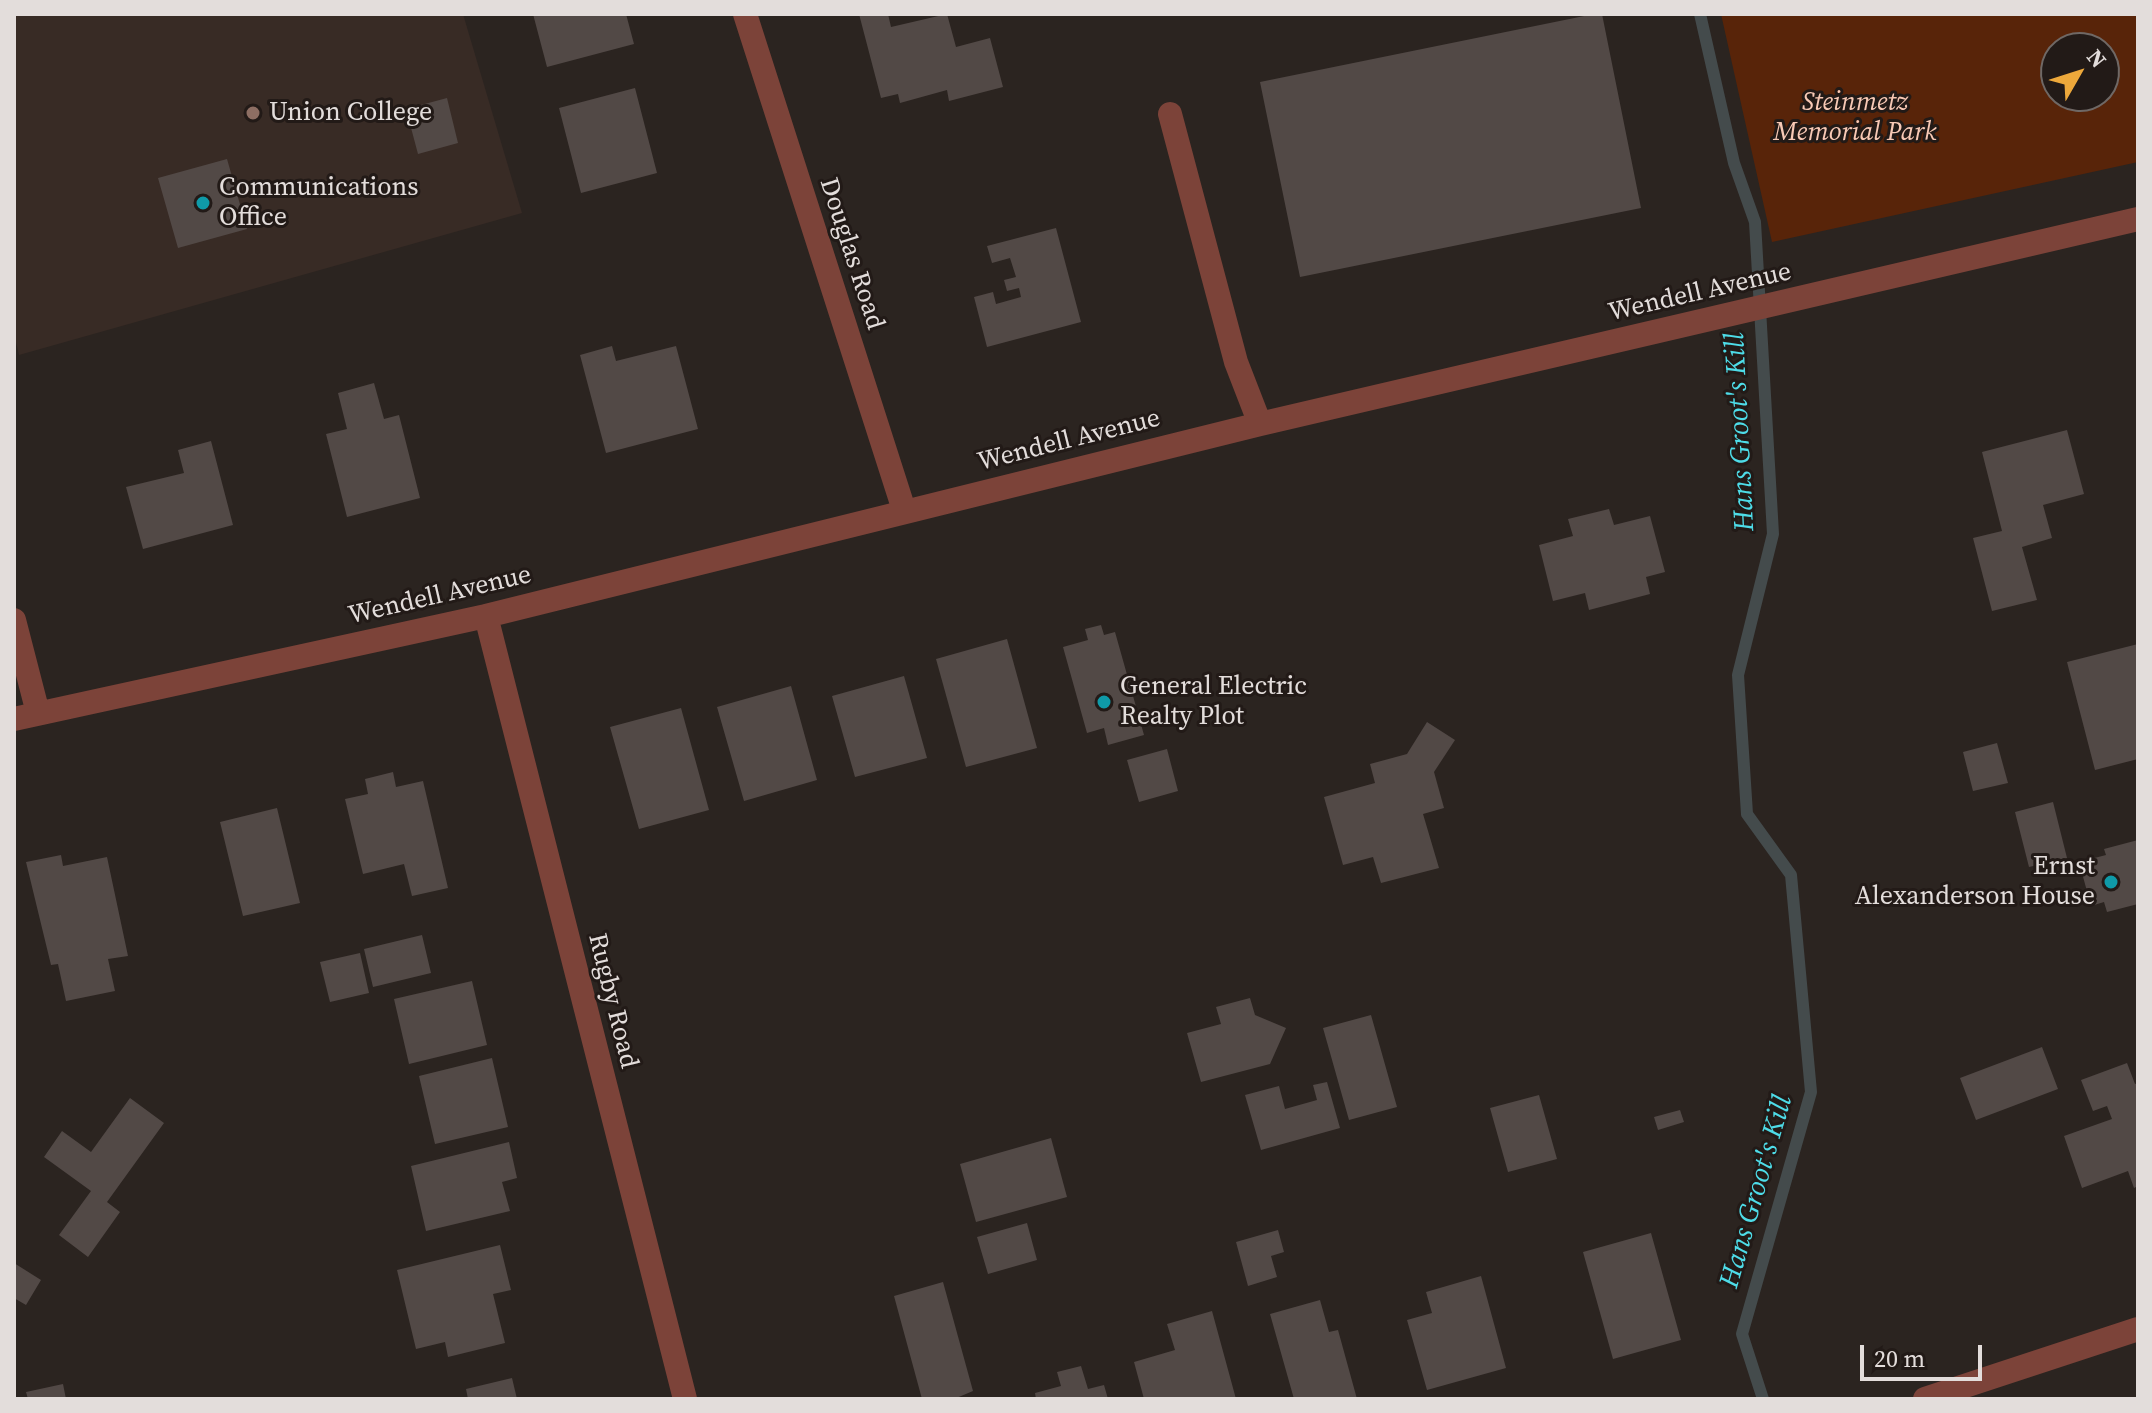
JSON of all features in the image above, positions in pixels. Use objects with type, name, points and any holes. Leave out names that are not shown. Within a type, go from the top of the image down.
[{"type":"street","name":"Douglas Road","points":[[745,14],[904,510]]},
{"type":"street","points":[[1170,114],[1236,362],[1260,424]]},
{"type":"street","name":"Wendell Avenue","points":[[26,716],[486,616],[1260,424],[2138,219]]},
{"type":"street","name":"Rugby Road","points":[[486,616],[685,1399]]},
{"type":"street","points":[[14,620],[26,716]]},
{"type":"street","points":[[1925,1399],[2138,1329]]},
{"type":"shaded area","name":"Union College","points":[[14,14],[463,14],[522,213],[19,355],[14,334]]},
{"type":"green space","name":"Steinmetz Memorial Park","points":[[1721,14],[2138,14],[2138,162],[1772,242]]},
{"type":"building","points":[[533,14],[626,14],[634,44],[547,67]]},
{"type":"building","points":[[859,14],[888,14],[891,27],[947,14],[956,47],[990,38],[1003,87],[949,101],[947,90],[900,103],[898,94],[881,98]]},
{"type":"building","points":[[1602,14],[1641,208],[1300,277],[1260,82]]},
{"type":"building","points":[[635,88],[657,173],[581,193],[559,108]]},
{"type":"building","points":[[447,98],[458,143],[418,154],[406,109]]},
{"type":"building","name":"Communications Office","points":[[227,159],[247,229],[178,248],[158,178]]},
{"type":"building","points":[[1056,228],[1081,322],[987,347],[974,297],[993,292],[996,304],[1021,297],[1019,288],[1007,291],[1004,280],[1016,277],[1010,258],[992,263],[987,246]]},
{"type":"building","points":[[612,346],[616,361],[676,346],[698,429],[606,453],[580,355]]},
{"type":"building","points":[[374,383],[384,419],[399,415],[420,498],[347,517],[326,434],[347,429],[338,393]]},
{"type":"building","points":[[2067,430],[2084,494],[2043,505],[2052,538],[2022,547],[2037,600],[1992,611],[1973,538],[2002,531],[1982,452]]},
{"type":"building","points":[[211,441],[233,525],[143,549],[126,487],[184,473],[178,450]]},
{"type":"building","points":[[1609,509],[1614,525],[1650,516],[1665,572],[1646,577],[1650,594],[1589,610],[1585,593],[1553,601],[1539,545],[1573,536],[1568,519]]},
{"type":"building","points":[[1101,625],[1104,635],[1115,632],[1144,735],[1108,745],[1104,728],[1087,733],[1063,647],[1088,640],[1085,629]]},
{"type":"building","points":[[1007,639],[1037,748],[966,767],[936,659]]},
{"type":"building","points":[[2138,644],[2138,759],[2095,770],[2067,662]]},
{"type":"building","points":[[904,676],[927,758],[855,777],[832,696]]},
{"type":"building","points":[[791,686],[817,780],[744,801],[717,707]]},
{"type":"building","points":[[681,708],[709,810],[639,829],[610,727]]},
{"type":"building","points":[[1427,722],[1455,740],[1434,772],[1444,808],[1423,814],[1439,868],[1381,883],[1373,857],[1343,865],[1324,797],[1375,783],[1370,764],[1407,754]]},
{"type":"building","points":[[1997,743],[2008,783],[1973,791],[1963,752]]},
{"type":"building","points":[[1167,749],[1178,791],[1139,802],[1127,760]]},
{"type":"building","points":[[393,772],[396,787],[423,781],[448,888],[412,896],[404,864],[363,874],[345,799],[368,794],[365,779]]},
{"type":"building","points":[[2053,802],[2067,858],[2029,867],[2015,812]]},
{"type":"building","points":[[277,808],[300,903],[243,916],[220,822]]},
{"type":"building","name":"Ernst Alexanderson House","points":[[2138,840],[2138,904],[2107,912],[2104,902],[2091,906],[2079,862],[2106,855],[2104,849]]},
{"type":"building","points":[[61,855],[63,866],[107,857],[128,956],[108,959],[115,991],[66,1001],[58,964],[51,965],[26,862]]},
{"type":"building","points":[[422,935],[431,973],[373,987],[364,949]]},
{"type":"building","points":[[360,953],[369,993],[330,1002],[320,962]]},
{"type":"building","points":[[472,981],[487,1045],[409,1064],[394,999]]},
{"type":"building","points":[[1250,998],[1255,1015],[1286,1028],[1270,1064],[1201,1082],[1187,1033],[1221,1024],[1216,1007]]},
{"type":"building","points":[[1371,1015],[1397,1107],[1349,1120],[1323,1028]]},
{"type":"building","points":[[2042,1047],[2058,1089],[1976,1120],[1960,1078]]},
{"type":"building","points":[[492,1058],[508,1127],[435,1144],[419,1076]]},
{"type":"building","points":[[2127,1063],[2135,1084],[2138,1083],[2138,1186],[2134,1188],[2128,1171],[2082,1188],[2064,1136],[2112,1119],[2107,1106],[2093,1111],[2081,1080]]},
{"type":"building","points":[[1327,1082],[1340,1128],[1261,1150],[1245,1095],[1279,1086],[1285,1109],[1317,1100],[1313,1085]]},
{"type":"building","points":[[1539,1095],[1557,1159],[1508,1172],[1490,1108]]},
{"type":"building","points":[[130,1098],[164,1123],[107,1202],[120,1212],[88,1257],[59,1235],[91,1191],[44,1157],[62,1131],[91,1152]]},
{"type":"building","points":[[1680,1110],[1684,1122],[1658,1130],[1654,1117]]},
{"type":"building","points":[[1051,1138],[1067,1197],[976,1222],[960,1164]]},
{"type":"building","points":[[509,1142],[517,1178],[502,1182],[510,1211],[426,1231],[411,1166]]},
{"type":"building","points":[[1027,1223],[1037,1260],[988,1274],[977,1237]]},
{"type":"building","points":[[1278,1230],[1284,1252],[1271,1256],[1277,1277],[1248,1286],[1236,1242]]},
{"type":"building","points":[[1651,1233],[1681,1340],[1613,1359],[1583,1252]]},
{"type":"building","points":[[500,1245],[511,1290],[493,1294],[505,1343],[448,1357],[445,1342],[416,1349],[397,1270]]},
{"type":"building","points":[[14,1263],[41,1280],[26,1305],[14,1298]]},
{"type":"building","points":[[1481,1276],[1506,1368],[1427,1390],[1407,1320],[1432,1313],[1426,1292]]},
{"type":"building","points":[[943,1282],[973,1391],[954,1399],[922,1399],[894,1296]]},
{"type":"building","points":[[1320,1300],[1329,1332],[1338,1330],[1357,1399],[1294,1399],[1270,1314]]},
{"type":"building","points":[[1212,1311],[1236,1399],[1144,1399],[1134,1362],[1175,1350],[1167,1324]]},
{"type":"building","points":[[1081,1366],[1088,1389],[1104,1385],[1108,1399],[1036,1399],[1035,1393],[1061,1386],[1057,1372]]},
{"type":"building","points":[[512,1378],[517,1399],[468,1399],[466,1389]]},
{"type":"building","points":[[63,1384],[66,1399],[28,1399],[26,1392]]},
{"type":"waterway","name":"Hans Groot's Kill","points":[[1700,14],[1734,163],[1755,222],[1773,534],[1738,675],[1747,814],[1791,875],[1811,1092],[1742,1334],[1763,1399]]},
{"type":"place","name":"Union College","points":[[253,113]]},
{"type":"place","name":"Communications Office","points":[[203,203]]},
{"type":"place","name":"General Electric Realty Plot","points":[[1104,702]]},
{"type":"place","name":"Ernst Alexanderson House","points":[[2111,882]]}]
